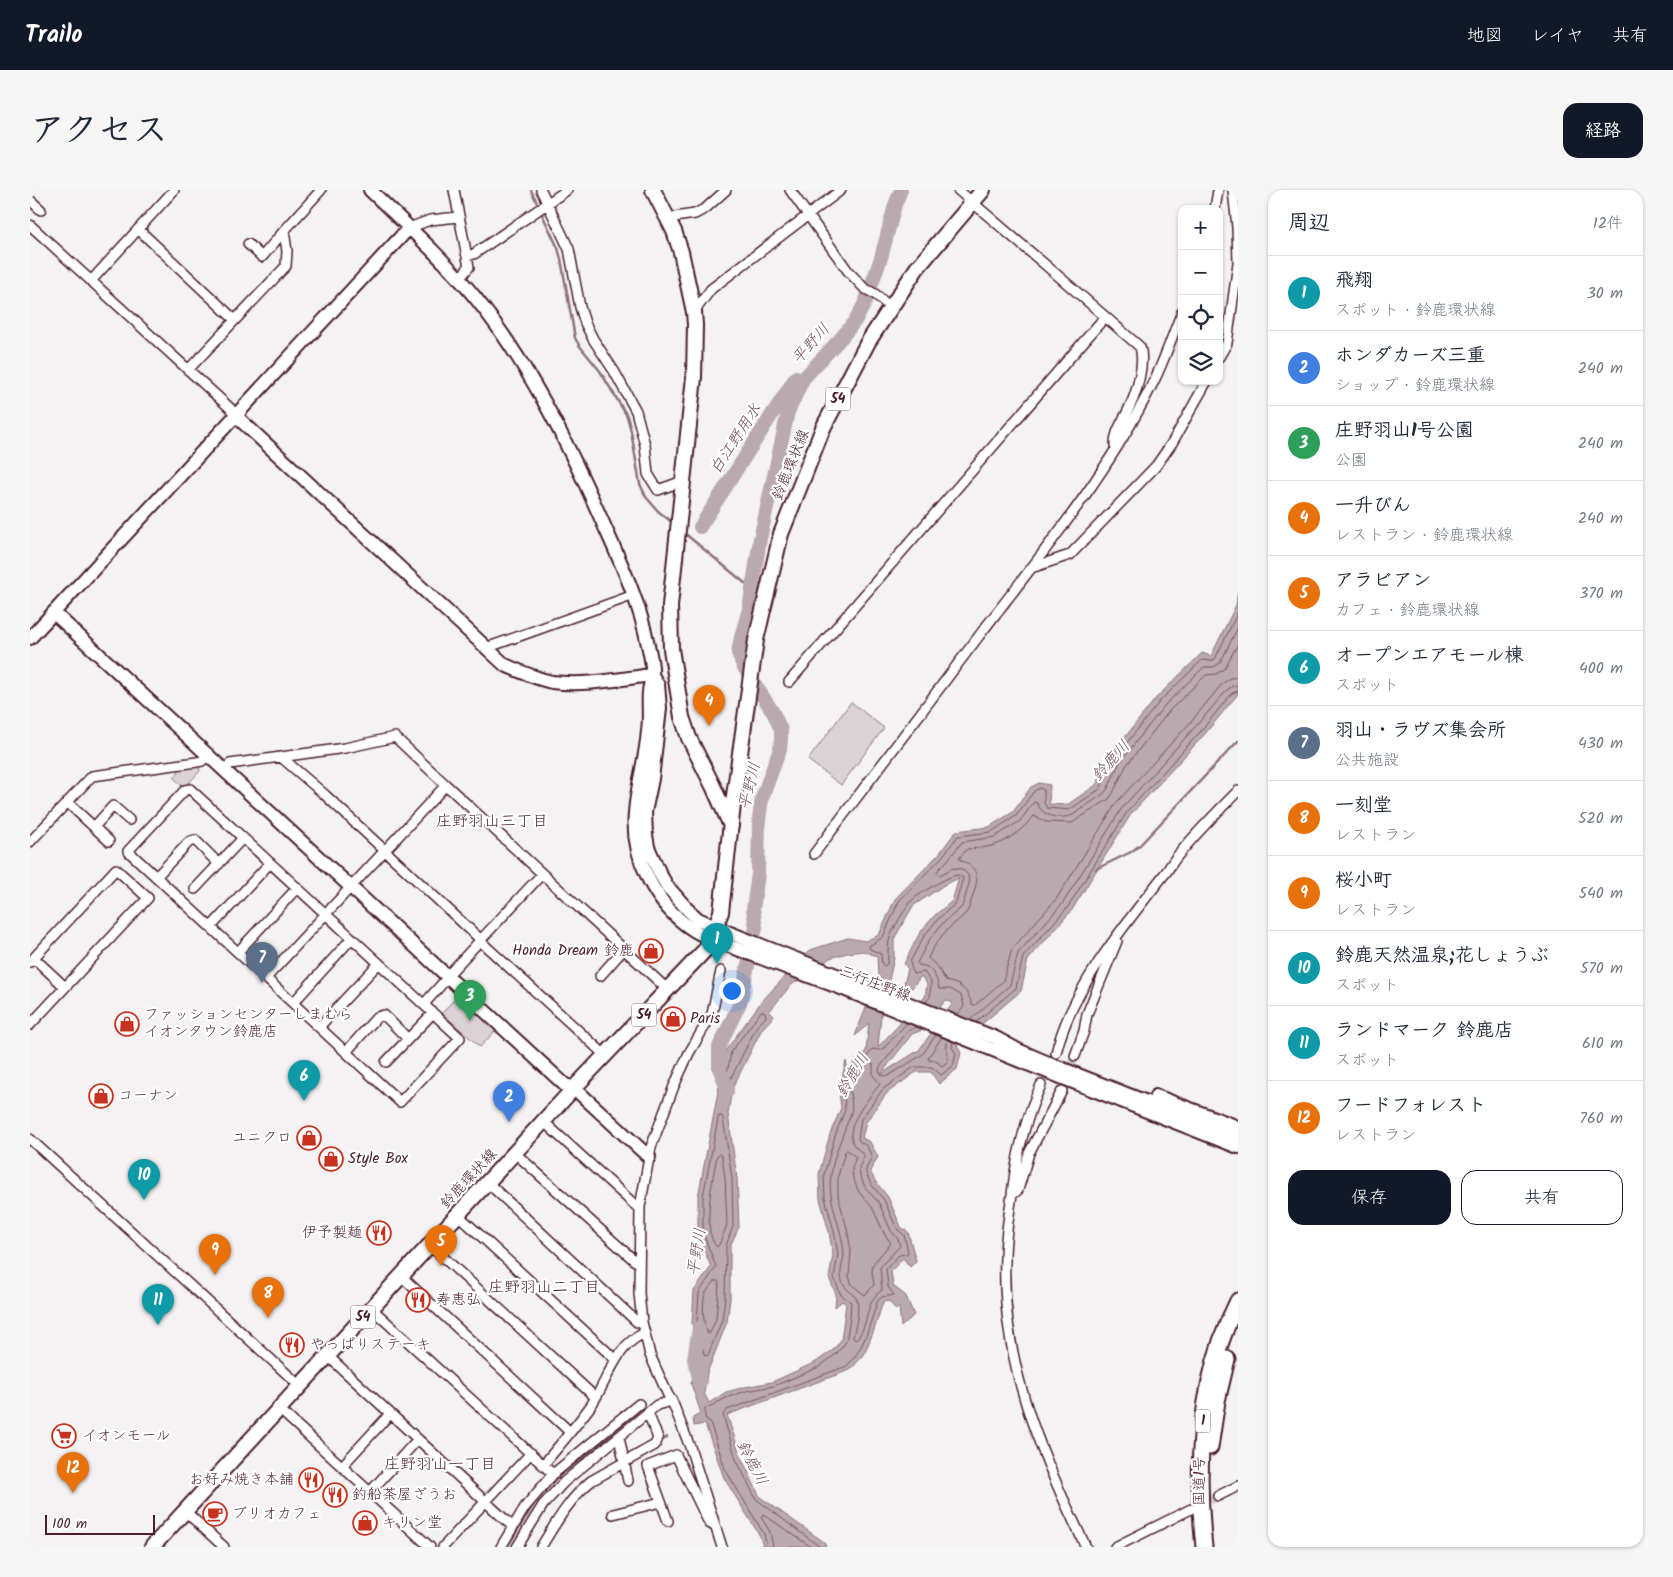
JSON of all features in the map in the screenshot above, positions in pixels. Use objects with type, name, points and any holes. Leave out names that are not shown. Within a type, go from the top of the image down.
[{"type":"highway","name":"国道1号","points":[[1204,1547],[1199,1494],[1202,1426],[1211,1377],[1221,1343],[1238,1301]]},
{"type":"highway","name":"国道1号","points":[[1214,1547],[1209,1492],[1211,1437],[1221,1381],[1232,1341],[1238,1327]]},
{"type":"main road","name":"鈴鹿環状線","points":[[653,190],[668,218],[681,252],[694,312],[696,342],[670,606],[669,632],[675,682],[688,738],[714,786],[731,826]]},
{"type":"main road","name":"鈴鹿環状線","points":[[152,1547],[574,1088],[704,950],[722,912],[734,796],[756,640],[781,534],[816,445],[850,374],[890,307],[917,268],[983,190]]},
{"type":"main road","points":[[714,786],[724,795],[734,796]]},
{"type":"street","points":[[91,281],[174,190]]},
{"type":"street","points":[[248,244],[262,257],[321,190]]},
{"type":"street","name":"三行庄野線","points":[[370,190],[460,279],[503,336],[555,422],[585,483],[634,595],[648,645],[652,675],[648,688],[649,728],[634,828],[647,876],[679,919],[692,930],[713,933],[996,1038],[1018,1050],[1110,1077],[1238,1127]]},
{"type":"street","points":[[454,190],[469,266],[460,279]]},
{"type":"street","points":[[541,190],[546,204],[572,255],[580,307],[585,323],[636,411],[645,445],[648,474],[658,490],[683,481]]},
{"type":"street","points":[[467,256],[474,254],[567,190]]},
{"type":"street","points":[[668,218],[695,214],[706,208],[726,190]]},
{"type":"street","points":[[790,190],[848,271],[864,288],[876,294],[890,307]]},
{"type":"street","points":[[694,312],[711,289],[841,190]]},
{"type":"street","points":[[958,190],[1140,348],[1142,354],[1134,395],[1117,434],[1114,444],[1116,450]]},
{"type":"street","points":[[1216,205],[1218,190]]},
{"type":"street","points":[[1223,350],[1227,343],[1238,263],[1233,190]]},
{"type":"street","points":[[30,200],[41,210]]},
{"type":"street","points":[[30,638],[410,228],[430,220],[458,217]]},
{"type":"street","points":[[30,225],[230,408],[236,416],[505,665],[550,682],[577,684],[652,675]]},
{"type":"street","points":[[138,229],[235,320]]},
{"type":"street","points":[[188,370],[286,266],[287,251],[284,232]]},
{"type":"street","points":[[790,682],[1105,316]]},
{"type":"street","points":[[814,854],[1034,567],[1116,450],[1152,385],[1178,322]]},
{"type":"street","points":[[1034,567],[1070,554],[1156,466],[1172,443],[1205,385]]},
{"type":"street","points":[[486,648],[634,595]]},
{"type":"street","points":[[54,613],[565,1084],[574,1088],[649,1157]]},
{"type":"street","points":[[225,770],[230,764],[346,748],[395,736],[667,989]]},
{"type":"street","points":[[30,842],[92,776],[197,762],[202,761],[209,754]]},
{"type":"street","points":[[281,757],[384,850],[605,1056]]},
{"type":"street","points":[[266,978],[446,785]]},
{"type":"street","points":[[190,789],[243,838],[460,1038],[400,1102],[128,851],[185,790],[190,789]]},
{"type":"street","points":[[1056,1060],[1059,1039],[1078,997],[1117,934],[1179,853],[1212,816],[1238,791]]},
{"type":"street","points":[[67,802],[110,841]]},
{"type":"street","points":[[94,827],[113,806],[129,820]]},
{"type":"street","points":[[195,889],[243,838]]},
{"type":"street","points":[[156,877],[189,842],[195,840],[219,864]]},
{"type":"street","points":[[211,927],[270,863]]},
{"type":"street","points":[[30,1025],[148,898],[116,869],[32,960],[65,987]]},
{"type":"street","points":[[424,1004],[480,940],[542,874]]},
{"type":"street","points":[[238,952],[297,888]]},
{"type":"street","points":[[1075,1056],[1084,1031],[1087,1014],[1117,943],[1117,934]]},
{"type":"street","points":[[293,1003],[352,938]]},
{"type":"street","name":"三行庄野線","points":[[729,939],[1025,1063],[1238,1138]]},
{"type":"street","points":[[600,976],[624,949]]},
{"type":"street","points":[[320,1027],[379,963]]},
{"type":"street","points":[[721,971],[712,1014],[689,1053],[674,1086],[649,1157],[640,1207],[639,1294],[642,1322],[650,1355],[672,1401],[690,1447],[722,1547]]},
{"type":"street","points":[[386,1062],[433,1013]]},
{"type":"street","points":[[346,1052],[378,1017],[384,1016],[408,1039]]},
{"type":"street","name":"三行庄野線","points":[[1056,1060],[1124,1097],[1238,1147]]},
{"type":"street","name":"三行庄野線","points":[[1025,1063],[1093,1097],[1238,1156]]},
{"type":"street","points":[[1041,1085],[1024,1132],[1006,1228],[1004,1275],[1007,1317],[1020,1386],[1037,1439],[1086,1547]]},
{"type":"street","points":[[1012,1195],[1018,1190],[1029,1154],[1062,1091]]},
{"type":"street","points":[[544,1122],[635,1205],[640,1207]]},
{"type":"street","points":[[30,1139],[300,1386]]},
{"type":"street","points":[[515,1153],[635,1261],[639,1261]]},
{"type":"street","points":[[488,1183],[637,1322],[642,1322]]},
{"type":"street","points":[[458,1214],[616,1360]]},
{"type":"street","points":[[430,1245],[596,1397]]},
{"type":"street","points":[[401,1276],[570,1432]]},
{"type":"street","points":[[371,1308],[553,1474]]},
{"type":"street","points":[[543,1465],[596,1397],[616,1360],[635,1337],[644,1333]]},
{"type":"street","points":[[328,1356],[513,1527]]},
{"type":"street","points":[[517,1547],[548,1499],[564,1482],[657,1406],[672,1401]]},
{"type":"street","points":[[501,1547],[530,1500],[553,1474],[638,1404]]},
{"type":"street","points":[[278,1409],[430,1547]]},
{"type":"street","points":[[541,1547],[553,1527],[583,1488],[591,1482],[626,1470],[655,1445],[658,1438],[648,1413]]},
{"type":"street","points":[[342,1466],[390,1414]]},
{"type":"street","points":[[619,1437],[626,1470]]},
{"type":"street","points":[[370,1492],[418,1439]]},
{"type":"street","points":[[444,1547],[531,1453]]},
{"type":"street","points":[[668,1521],[648,1466],[676,1455],[709,1523],[715,1526]]},
{"type":"street","points":[[1218,1496],[1238,1486]]},
{"type":"street","points":[[613,1514],[661,1502]]},
{"type":"street","points":[[1115,1547],[1191,1509]]},
{"type":"street","points":[[185,1511],[224,1547]]},
{"type":"shaded area","points":[[851,702],[884,728],[841,785],[808,760]]},
{"type":"shaded area","points":[[198,764],[200,771],[187,785],[183,787],[174,778],[182,766]]},
{"type":"shaded area","points":[[459,994],[497,1029],[480,1047],[442,1013]]},
{"type":"water","name":"鈴鹿川","points":[[1238,591],[1238,694],[1204,735],[1131,814],[1072,910],[1028,960],[1021,991],[957,1045],[961,1053],[957,1069],[939,1084],[931,1072],[916,1072],[887,1093],[866,1122],[862,1138],[870,1142],[878,1157],[870,1171],[875,1181],[888,1197],[901,1227],[908,1232],[916,1261],[910,1267],[903,1258],[891,1271],[893,1286],[906,1296],[914,1315],[901,1327],[899,1307],[896,1310],[889,1301],[883,1302],[864,1355],[850,1370],[727,1415],[741,1457],[760,1497],[824,1542],[826,1547],[763,1547],[760,1536],[724,1478],[705,1424],[694,1426],[693,1418],[701,1413],[691,1384],[699,1353],[692,1324],[694,1291],[711,1267],[698,1234],[698,1197],[726,1050],[761,1002],[810,950],[848,938],[865,941],[879,935],[895,899],[939,854],[956,831],[989,827],[1013,812],[1031,787],[1039,783],[1050,785],[1049,804],[1067,805],[1096,785],[1110,756],[1156,698],[1202,653],[1211,656],[1236,605]],"holes":[[[959,878],[952,901],[934,916],[919,934],[904,964],[908,969],[903,987],[912,988],[921,976],[927,984],[925,997],[878,1047],[881,1015],[894,958],[894,939],[913,906],[944,885]],[[863,951],[877,956],[878,976],[855,1036],[869,1023],[866,1051],[854,1062],[848,1071],[846,1061],[839,1091],[841,1108],[830,1134],[819,1174],[820,1199],[833,1255],[829,1278],[836,1294],[835,1307],[842,1301],[846,1304],[841,1340],[833,1350],[816,1362],[772,1382],[726,1392],[709,1403],[704,1393],[707,1373],[727,1322],[730,1299],[730,1246],[739,1227],[737,1178],[728,1114],[732,1089],[762,1029],[774,1016],[769,1012],[790,986],[830,958]],[[946,1000],[953,1003],[919,1050],[881,1074],[912,1034],[920,1031]]]},
{"type":"waterway","points":[[531,190],[539,207]]},
{"type":"waterway","name":"平野川","points":[[727,1092],[719,1068],[719,1047],[740,1003],[756,927],[753,909],[758,874],[759,820],[762,798],[780,749],[781,739],[781,730],[773,712],[743,666],[738,653],[741,637],[749,609],[760,539],[788,412],[803,379],[842,337],[855,321],[865,303],[881,258],[895,205],[901,190]]},
{"type":"waterway","points":[[541,212],[558,248],[561,259],[575,338],[600,371],[627,416],[640,484],[646,497],[658,511],[673,523]]},
{"type":"waterway","name":"白江野用水","points":[[700,527],[796,377]]},
{"type":"waterway","points":[[683,532],[752,589]]},
{"type":"waterway","points":[[1096,869],[1131,852],[1140,845],[1238,741]]},
{"type":"waterway","name":"平野川","points":[[699,1328],[694,1359],[700,1382]]},
{"type":"waterway","points":[[546,1489],[555,1479],[593,1450],[639,1410],[647,1407]]},
{"type":"waterway","points":[[660,1442],[667,1437]]},
{"type":"waterway","points":[[609,1476],[620,1470]]},
{"type":"waterway","points":[[507,1547],[536,1501]]},
{"type":"tunnel","points":[[1062,1091],[1075,1056]]},
{"type":"tunnel","points":[[1198,1506],[1218,1496]]},
{"type":"place","name":"一升びん","points":[[709,726]]},
{"type":"place","name":"Honda Dream 鈴鹿","points":[[651,951]]},
{"type":"place","name":"飛翔","points":[[717,964]]},
{"type":"place","name":"羽山・ラヴズ集会所","points":[[262,983]]},
{"type":"place","name":"Paris","points":[[673,1019]]},
{"type":"place","name":"庄野羽山1号公園","points":[[470,1021]]},
{"type":"place","name":"ファッションセンターしまむら イオンタウン鈴鹿店","points":[[127,1024]]},
{"type":"place","name":"コーナン","points":[[101,1096]]},
{"type":"place","name":"オープンエアモール棟","points":[[304,1101]]},
{"type":"place","name":"ホンダカーズ三重","points":[[509,1122]]},
{"type":"place","name":"ユニクロ","points":[[309,1138]]},
{"type":"place","name":"Style Box","points":[[331,1159]]},
{"type":"place","name":"鈴鹿天然温泉;花しょうぶ","points":[[144,1200]]},
{"type":"place","name":"伊予製麺","points":[[379,1233]]},
{"type":"place","name":"アラビアン","points":[[441,1266]]},
{"type":"place","name":"桜小町","points":[[215,1275]]},
{"type":"place","name":"寿恵弘","points":[[418,1300]]},
{"type":"place","name":"一刻堂","points":[[268,1318]]},
{"type":"place","name":"ランドマーク 鈴鹿店","points":[[158,1325]]},
{"type":"place","name":"やっぱりステーキ","points":[[292,1345]]},
{"type":"place","name":"イオンモール","points":[[64,1436]]},
{"type":"place","name":"お好み焼き本舗","points":[[311,1480]]},
{"type":"place","name":"フードフォレスト","points":[[73,1493]]},
{"type":"place","name":"釣船茶屋ざうお","points":[[335,1495]]},
{"type":"place","name":"ブリオカフェ","points":[[215,1514]]},
{"type":"place","name":"キリン堂","points":[[365,1523]]},
{"type":"district","name":"庄野羽山三丁目","points":[[492,821]]},
{"type":"district","name":"庄野羽山二丁目","points":[[544,1287]]},
{"type":"district","name":"庄野羽山一丁目","points":[[440,1464]]}]
